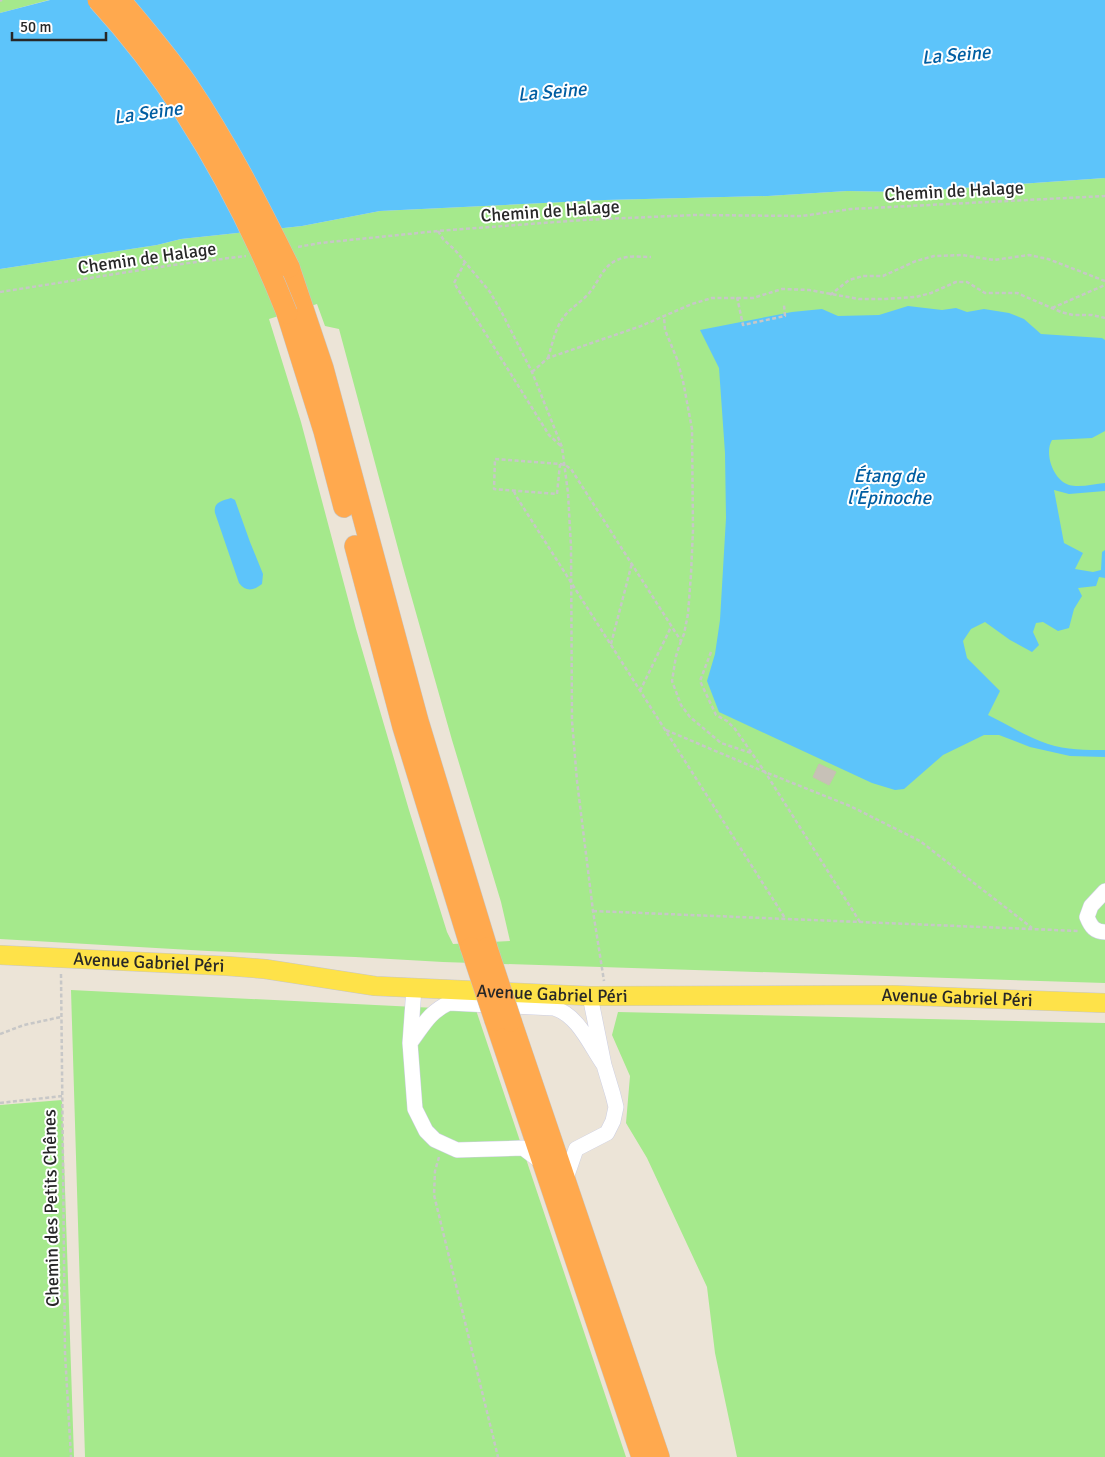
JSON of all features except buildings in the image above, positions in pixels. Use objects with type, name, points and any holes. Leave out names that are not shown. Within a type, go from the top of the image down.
[{"type":"highway","points":[[98,0],[157,74],[214,159],[270,271],[295,310]]},
{"type":"highway","points":[[120,0],[186,83],[230,151],[289,267],[295,310],[324,431],[403,727],[539,1126],[565,1181],[658,1457]]},
{"type":"highway","points":[[539,1126],[544,1164],[642,1457]]},
{"type":"main road","name":"Avenue Gabriel Péri","points":[[0,955],[265,969],[375,986],[590,996],[893,995],[1105,1003]]},
{"type":"lane","points":[[1099,930],[1087,917],[1088,912],[1105,891]]},
{"type":"lane","points":[[414,988],[410,1043],[415,1109],[426,1130],[435,1140],[457,1150],[523,1148],[544,1164]]},
{"type":"lane","points":[[565,1181],[576,1149],[607,1133],[613,1121],[616,1107],[604,1065],[590,996]]},
{"type":"lane","points":[[410,1043],[436,1009],[449,1004],[554,1008],[563,1010],[572,1018],[604,1065]]},
{"type":"lane","points":[[523,1148],[539,1126],[576,1149]]},
{"type":"path","name":"Chemin de Halage","points":[[291,248],[320,243],[438,231],[582,220],[695,215],[802,216],[851,210],[1105,196]]},
{"type":"path","points":[[438,231],[490,292],[501,311],[532,372],[562,448],[571,547],[572,722],[577,781],[593,911],[605,983]]},
{"type":"path","name":"Chemin de Halage","points":[[0,292],[252,255]]},
{"type":"path","points":[[830,294],[848,280],[863,276],[883,276],[916,261],[934,256],[962,255],[994,260],[1029,255],[1048,258],[1105,283]]},
{"type":"path","points":[[548,358],[557,329],[563,318],[592,290],[607,266],[617,260],[629,257],[651,258]]},
{"type":"path","points":[[465,262],[454,283],[549,435],[562,448]]},
{"type":"path","points":[[532,372],[548,358],[664,317],[692,304],[712,298],[753,298],[782,289],[809,290],[860,299],[916,297],[956,282],[967,282],[984,293],[1017,293],[1060,312],[1105,318]]},
{"type":"path","points":[[1052,308],[1105,283]]},
{"type":"path","points":[[737,297],[742,325],[785,316],[784,305]]},
{"type":"path","points":[[664,317],[665,330],[677,359],[683,381],[692,430],[693,530],[688,614],[684,634],[676,656],[672,681],[681,705],[690,716],[721,743],[752,754]]},
{"type":"path","points":[[560,464],[557,494],[494,488],[495,459],[560,464],[572,469],[681,641]]},
{"type":"path","points":[[514,491],[785,918]]},
{"type":"path","points":[[611,644],[632,563]]},
{"type":"path","points":[[640,691],[671,627]]},
{"type":"path","points":[[711,652],[700,682],[716,715],[727,721],[765,772],[860,922]]},
{"type":"path","points":[[666,730],[850,806],[920,841],[1033,929]]},
{"type":"path","points":[[593,911],[1099,930]]},
{"type":"path","name":"Chemin des Petits Chênes","points":[[62,958],[65,1353],[71,1457]]},
{"type":"path","points":[[0,1034],[24,1025],[61,1017]]},
{"type":"path","points":[[0,1103],[62,1096]]},
{"type":"path","points":[[443,1144],[435,1171],[434,1195],[498,1457]]},
{"type":"green space","points":[[0,0],[49,0],[0,13]]},
{"type":"green space","points":[[1105,178],[1105,983],[443,962],[0,939],[0,269],[157,245],[181,239],[302,226],[380,211],[605,200],[768,196],[847,191],[905,192]],"holes":[[[317,304],[325,326],[339,329],[403,567],[452,740],[501,902],[510,941],[453,944],[447,932],[409,810],[356,629],[301,422],[269,319]]]},
{"type":"green space","points":[[71,990],[476,1010],[626,1457],[85,1457]]},
{"type":"green space","points":[[618,1012],[1105,1023],[1105,1457],[737,1457],[715,1353],[707,1287],[647,1158],[626,1123],[630,1076],[612,1035]]},
{"type":"green space","points":[[62,1100],[74,1457],[0,1457],[0,1105]]},
{"type":"water","name":"La Seine","points":[[50,0],[1105,0],[1105,178],[905,192],[847,191],[768,196],[605,200],[380,211],[302,226],[181,239],[157,245],[0,269],[0,13]]},
{"type":"water","name":"Étang de l'Épinoche","points":[[908,306],[942,310],[956,308],[967,312],[984,309],[1009,313],[1024,319],[1041,334],[1102,338],[1105,340],[1105,431],[1092,438],[1052,440],[1049,452],[1054,472],[1063,482],[1078,486],[1105,483],[1105,491],[1069,494],[1054,490],[1064,543],[1083,553],[1075,569],[1093,572],[1101,570],[1102,552],[1105,550],[1105,578],[1099,577],[1096,586],[1078,588],[1082,596],[1074,609],[1069,628],[1058,631],[1043,622],[1036,623],[1033,632],[1039,645],[1032,652],[1010,640],[985,622],[971,629],[963,641],[967,658],[1000,691],[988,715],[1048,744],[1069,749],[1105,750],[1105,757],[1070,756],[1030,747],[999,735],[984,735],[943,755],[904,789],[895,790],[872,783],[719,712],[707,681],[715,654],[720,620],[726,518],[725,453],[719,368],[700,330],[792,312],[822,309],[838,316],[879,315]]},
{"type":"water","points":[[231,498],[235,500],[263,574],[262,584],[250,590],[244,588],[239,583],[215,513],[215,506],[217,504]]}]
